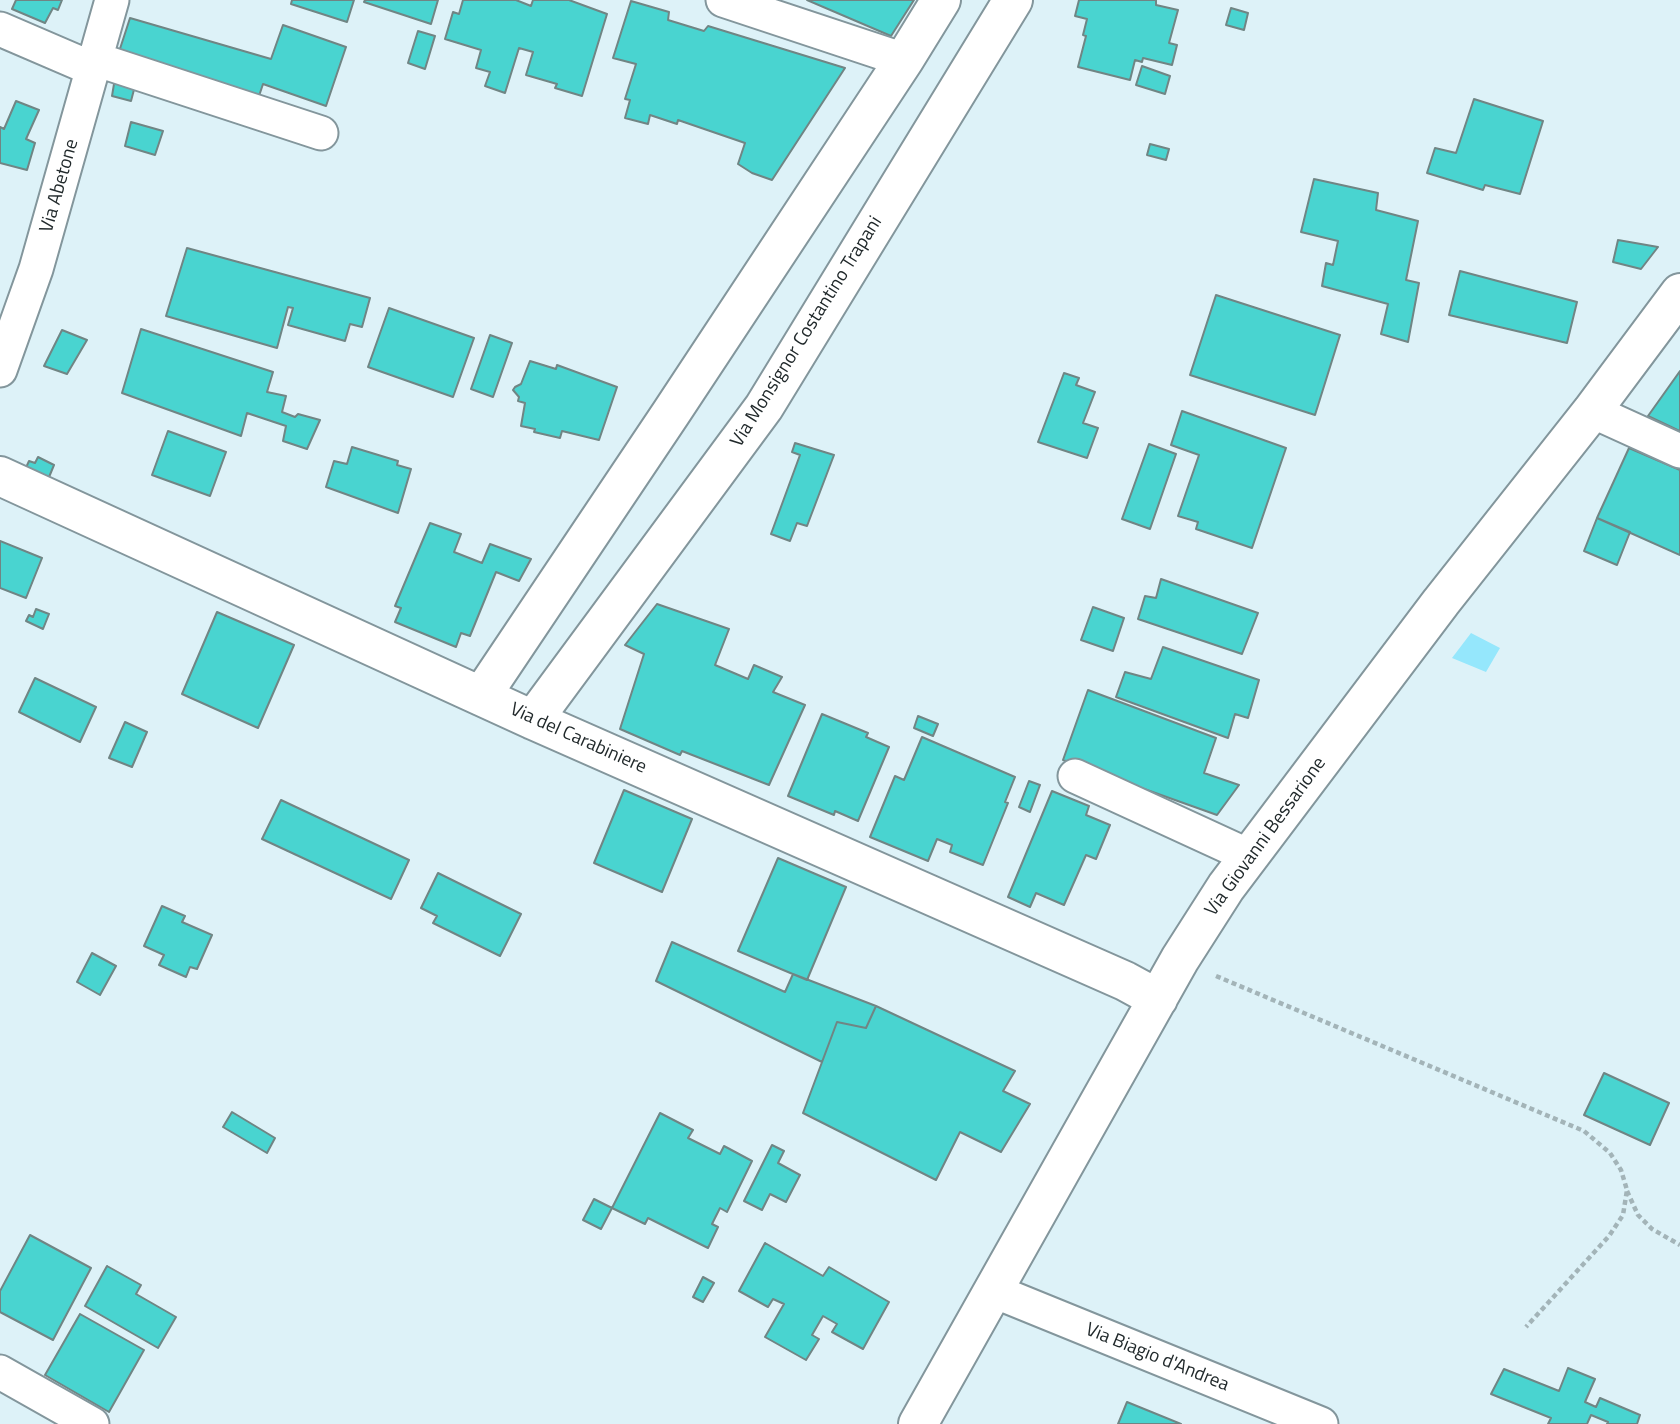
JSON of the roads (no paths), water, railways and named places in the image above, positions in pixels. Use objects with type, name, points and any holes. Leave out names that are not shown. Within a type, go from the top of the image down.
[{"type":"street","name":"Via Abetone","points":[[0,370],[36,270],[112,0]]},
{"type":"street","points":[[723,0],[904,60]]},
{"type":"street","points":[[482,695],[904,60],[941,0]]},
{"type":"street","name":"Via Monsignor Costantino Trapani","points":[[533,720],[764,407],[1013,0]]},
{"type":"street","points":[[0,29],[94,64],[321,133]]},
{"type":"street","name":"Via Giovanni Bessarione","points":[[918,1424],[1180,959],[1226,887],[1441,602],[1592,411],[1680,293]]},
{"type":"street","points":[[1592,411],[1680,451]]},
{"type":"street","name":"Via del Carabiniere","points":[[0,476],[533,720],[1125,981],[1158,999]]},
{"type":"street","points":[[1075,776],[1249,856]]},
{"type":"street","name":"Via Biagio d'Andrea","points":[[995,1291],[1321,1424]]},
{"type":"street","points":[[0,1373],[92,1424]]}]
